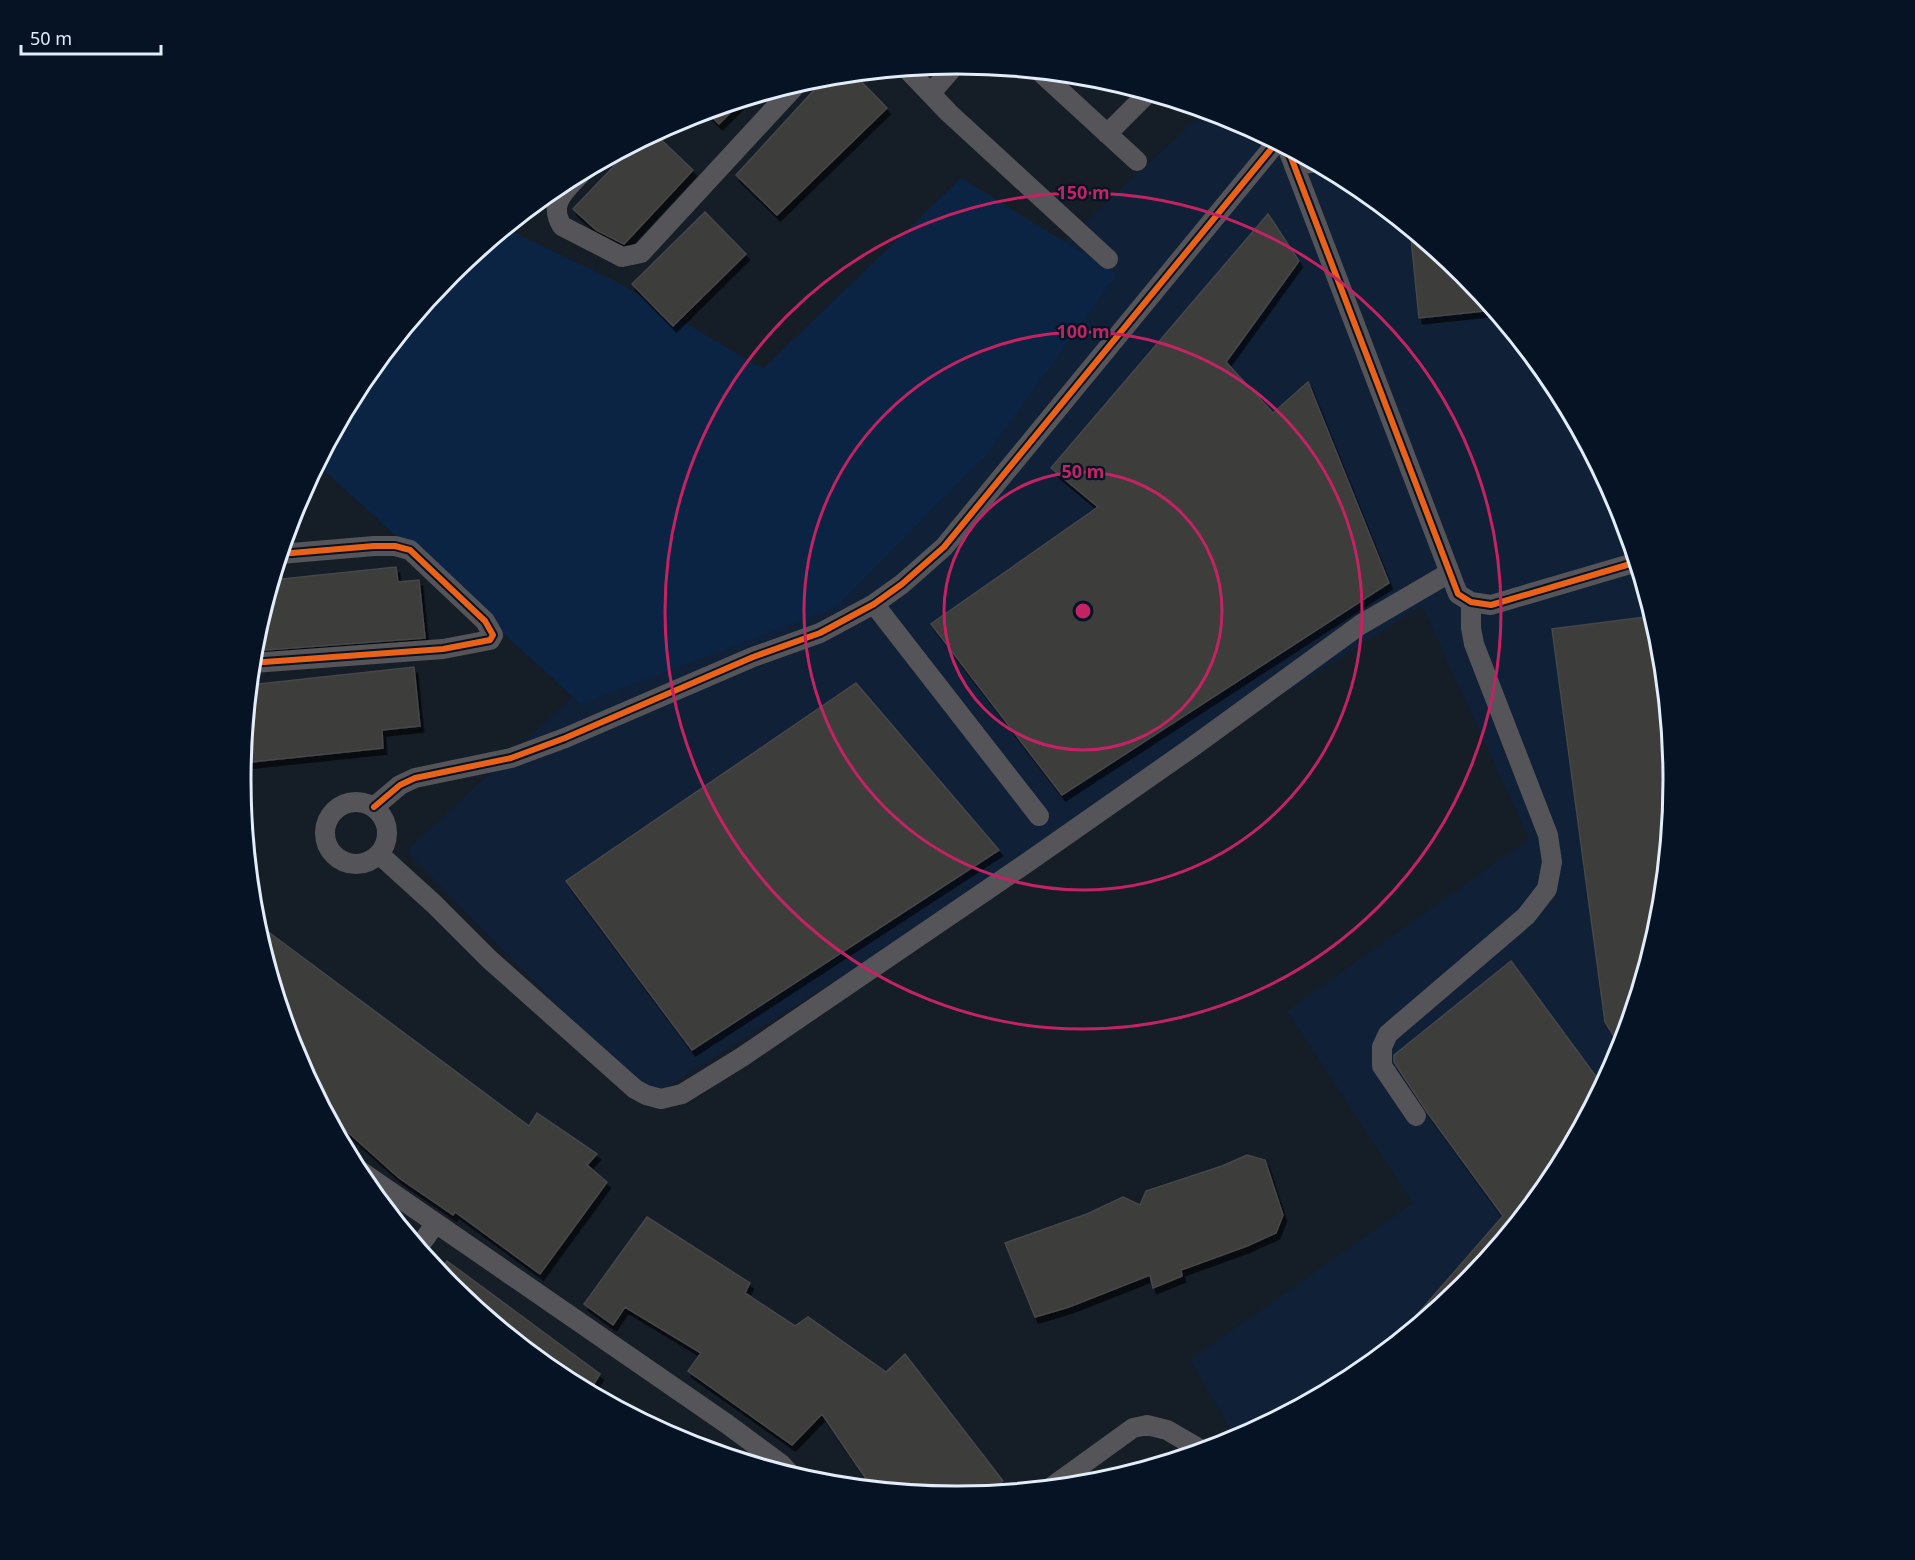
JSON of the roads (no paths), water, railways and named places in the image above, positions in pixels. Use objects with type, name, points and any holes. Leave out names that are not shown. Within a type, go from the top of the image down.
[{"type":"street","points":[[931,93],[947,74]]},
{"type":"street","points":[[913,75],[964,126],[1108,259]]},
{"type":"street","points":[[1049,80],[1137,161]]},
{"type":"street","points":[[562,195],[556,206],[557,218],[562,226],[622,257],[641,253],[787,95]]},
{"type":"street","points":[[1107,134],[1142,99]]},
{"type":"street","points":[[374,807],[400,785],[415,778],[511,758],[566,738],[753,657],[820,633],[874,604],[902,584],[944,547],[1273,147]]},
{"type":"street","points":[[1291,157],[1458,594],[1471,602],[1491,605],[1630,564]]},
{"type":"street","points":[[1294,166],[1304,164]]},
{"type":"street","points":[[261,662],[443,649],[490,640],[493,635],[485,621],[410,550],[385,546],[288,553]]},
{"type":"street","points":[[379,854],[434,904],[489,959],[635,1089],[661,1099],[682,1094],[742,1057],[1028,862],[1200,741],[1360,624],[1449,573]]},
{"type":"street","points":[[1416,1116],[1382,1066],[1382,1047],[1388,1034],[1526,916],[1547,889],[1552,862],[1548,835],[1474,644],[1471,628],[1471,602]]},
{"type":"street","points":[[874,604],[1040,816]]},
{"type":"street","points":[[357,801],[374,807],[381,813],[388,829],[384,847],[379,854],[364,864],[346,863],[331,853],[325,836],[328,819],[333,811],[340,806],[357,801]]},
{"type":"street","points":[[376,1181],[727,1424],[780,1463]]},
{"type":"street","points":[[423,1242],[436,1223]]},
{"type":"street","points":[[1064,1478],[1133,1428],[1147,1425],[1167,1430],[1194,1446]]}]
